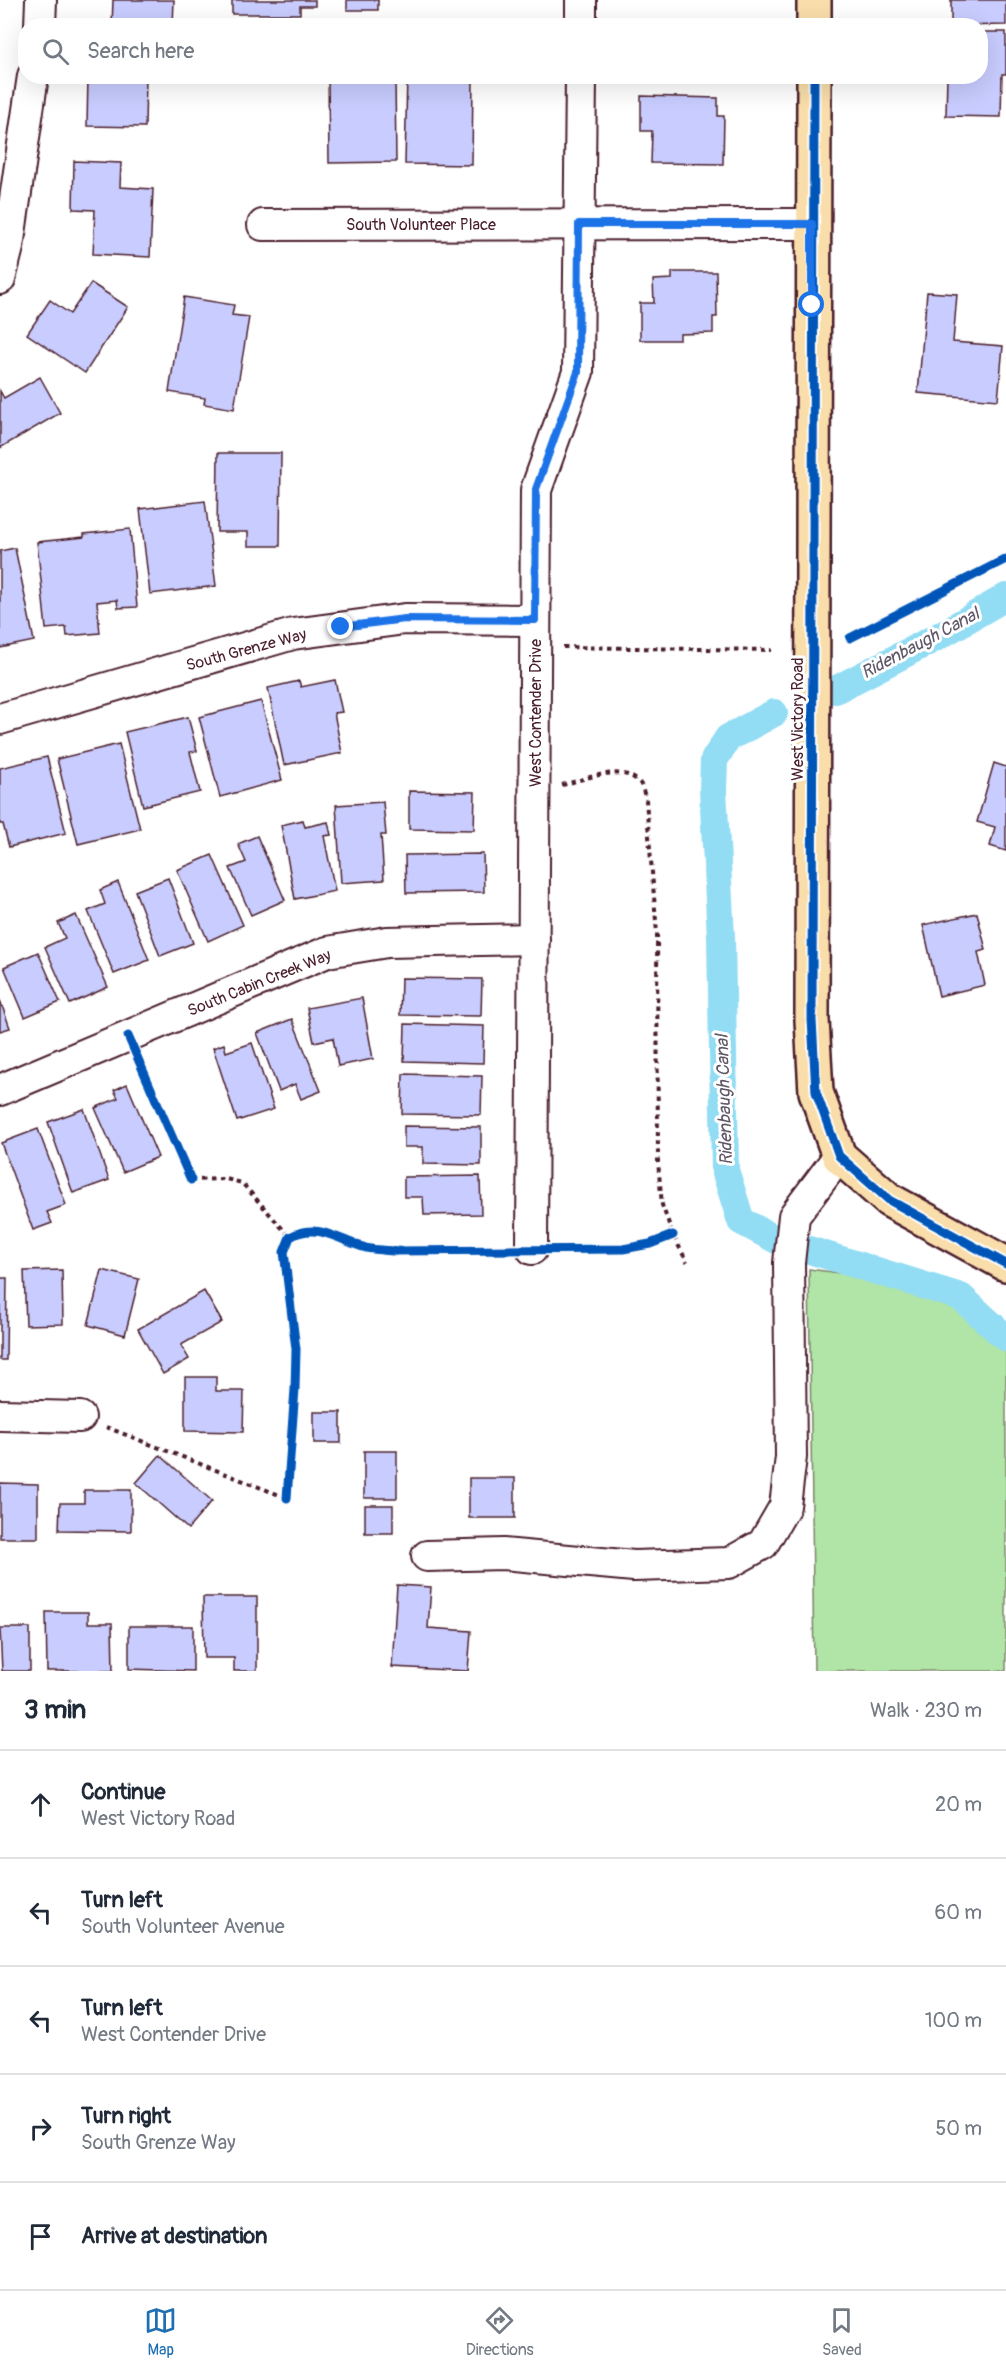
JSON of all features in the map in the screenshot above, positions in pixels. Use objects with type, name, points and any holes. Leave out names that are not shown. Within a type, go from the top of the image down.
[{"type":"main road","points":[[814,0],[814,18]]},
{"type":"main road","name":"West Victory Road","points":[[814,84],[812,1020],[816,1092],[838,1156]]},
{"type":"main road","points":[[838,1156],[889,1200],[1006,1264]]},
{"type":"street","points":[[40,18],[41,0]]},
{"type":"street","points":[[581,0],[581,18]]},
{"type":"street","points":[[0,279],[8,247],[32,84]]},
{"type":"street","name":"West Contender Drive","points":[[532,1249],[536,489],[578,372],[581,84]]},
{"type":"street","name":"South Volunteer Place","points":[[263,225],[812,224]]},
{"type":"street","name":"South Grenze Way","points":[[0,719],[293,634],[405,619],[535,633]]},
{"type":"street","name":"South Cabin Creek Way","points":[[0,1089],[327,952],[387,942],[534,939]]},
{"type":"street","points":[[427,1556],[502,1554],[634,1566],[717,1564],[729,1563],[763,1544],[785,1506],[791,1457],[789,1263],[794,1216],[838,1156]]},
{"type":"street","points":[[0,1415],[80,1416]]},
{"type":"path","points":[[535,633],[772,650]]},
{"type":"path","points":[[534,791],[612,773],[628,775],[640,783],[646,800],[657,933],[658,1162],[662,1205],[687,1262]]},
{"type":"path","points":[[191,1180],[226,1179],[242,1183],[290,1237]]},
{"type":"path","points":[[80,1416],[287,1498]]},
{"type":"green space","points":[[809,1269],[930,1285],[1001,1337],[1006,1346],[1006,1671],[814,1671]]},
{"type":"building","points":[[113,0],[174,0],[173,18],[112,18]]},
{"type":"building","points":[[232,0],[315,0],[315,6],[300,6],[300,14],[232,14]]},
{"type":"building","points":[[347,0],[378,0],[378,10],[347,10]]},
{"type":"building","points":[[951,0],[1006,0],[1006,25],[988,25],[988,18],[951,18]]},
{"type":"building","points":[[988,32],[1006,32],[1006,74],[1002,74],[1001,117],[946,116],[947,84],[988,84]]},
{"type":"building","points":[[88,84],[146,84],[145,127],[87,126]]},
{"type":"building","points":[[328,84],[395,84],[396,162],[329,163]]},
{"type":"building","points":[[407,84],[473,84],[472,165],[405,164]]},
{"type":"building","points":[[641,96],[718,98],[718,116],[724,116],[723,164],[651,163],[652,131],[641,131]]},
{"type":"building","points":[[74,161],[121,163],[120,187],[153,189],[150,257],[93,254],[95,210],[73,209]]},
{"type":"building","points":[[672,272],[716,272],[717,317],[713,317],[713,333],[680,334],[680,340],[640,340],[640,303],[654,303],[653,280],[672,279]]},
{"type":"building","points":[[91,283],[128,307],[85,373],[27,334],[50,300],[70,314]]},
{"type":"building","points":[[927,292],[957,294],[953,342],[1003,346],[998,400],[918,393]]},
{"type":"building","points":[[184,297],[234,305],[232,315],[249,317],[234,409],[204,404],[205,398],[169,392]]},
{"type":"building","points":[[40,377],[60,413],[0,448],[0,391],[4,398]]},
{"type":"building","points":[[218,453],[281,453],[280,546],[248,546],[248,532],[217,532]]},
{"type":"building","points":[[205,501],[216,586],[150,594],[140,509]]},
{"type":"building","points":[[130,529],[137,607],[118,608],[117,600],[97,602],[100,633],[67,636],[66,627],[46,629],[37,542]]},
{"type":"building","points":[[15,548],[34,641],[0,648],[0,551]]},
{"type":"building","points":[[335,680],[342,712],[334,713],[342,753],[284,765],[268,688],[299,681],[301,687]]},
{"type":"building","points":[[261,701],[282,780],[220,797],[199,717]]},
{"type":"building","points":[[188,717],[197,751],[190,752],[200,792],[143,806],[125,732]]},
{"type":"building","points":[[119,744],[140,829],[78,844],[57,759]]},
{"type":"building","points":[[47,757],[66,833],[9,847],[3,824],[0,824],[0,768]]},
{"type":"building","points":[[994,763],[1006,767],[1006,851],[990,846],[995,827],[977,822]]},
{"type":"building","points":[[409,791],[475,792],[474,830],[409,829]]},
{"type":"building","points":[[383,802],[386,835],[381,835],[384,880],[341,883],[336,805]]},
{"type":"building","points":[[303,820],[305,827],[328,822],[331,835],[324,836],[335,891],[295,899],[281,825]]},
{"type":"building","points":[[257,836],[285,900],[251,915],[230,868],[246,862],[238,844]]},
{"type":"building","points":[[483,854],[484,892],[406,893],[405,855]]},
{"type":"building","points":[[212,855],[243,925],[208,941],[177,870]]},
{"type":"building","points":[[168,878],[193,943],[160,956],[135,891]]},
{"type":"building","points":[[118,882],[149,960],[114,974],[88,911],[105,904],[100,890]]},
{"type":"building","points":[[977,913],[986,950],[978,952],[985,985],[939,996],[923,925]]},
{"type":"building","points":[[76,915],[108,987],[70,1004],[45,947],[65,938],[58,923]]},
{"type":"building","points":[[38,952],[60,1002],[25,1017],[4,967]]},
{"type":"building","points":[[401,978],[482,979],[481,1016],[400,1015]]},
{"type":"building","points":[[362,998],[373,1059],[338,1066],[333,1038],[314,1042],[307,1008]]},
{"type":"building","points":[[0,1000],[10,1028],[0,1031]]},
{"type":"building","points":[[292,1019],[321,1091],[301,1099],[295,1084],[279,1091],[257,1033]]},
{"type":"building","points":[[405,1024],[484,1026],[483,1063],[404,1061]]},
{"type":"building","points":[[252,1043],[274,1109],[237,1121],[213,1048],[224,1044],[226,1052]]},
{"type":"building","points":[[403,1074],[482,1076],[481,1115],[402,1114]]},
{"type":"building","points":[[127,1084],[158,1157],[123,1172],[95,1108],[118,1098],[114,1090]]},
{"type":"building","points":[[84,1109],[109,1180],[73,1193],[48,1122]]},
{"type":"building","points":[[404,1126],[481,1127],[481,1165],[423,1164],[423,1147],[404,1147]]},
{"type":"building","points":[[38,1129],[66,1205],[47,1212],[52,1223],[33,1230],[1,1143]]},
{"type":"building","points":[[480,1176],[481,1214],[424,1215],[423,1197],[404,1197],[404,1177]]},
{"type":"building","points":[[62,1270],[63,1324],[26,1325],[24,1271]]},
{"type":"building","points":[[102,1270],[139,1279],[125,1335],[88,1325]]},
{"type":"building","points":[[0,1278],[7,1278],[6,1360],[0,1360]]},
{"type":"building","points":[[204,1291],[222,1322],[181,1345],[189,1359],[163,1374],[138,1329]]},
{"type":"building","points":[[185,1377],[216,1377],[216,1391],[244,1391],[243,1432],[185,1431]]},
{"type":"building","points":[[314,1412],[341,1412],[341,1443],[314,1443]]},
{"type":"building","points":[[364,1451],[397,1451],[397,1498],[364,1498]]},
{"type":"building","points":[[160,1455],[212,1501],[188,1529],[136,1483]]},
{"type":"building","points":[[469,1478],[515,1478],[515,1518],[469,1518]]},
{"type":"building","points":[[0,1483],[38,1484],[38,1538],[0,1538]]},
{"type":"building","points":[[84,1490],[131,1490],[131,1531],[59,1530],[60,1503],[84,1503]]},
{"type":"building","points":[[365,1505],[393,1505],[393,1533],[365,1533]]},
{"type":"building","points":[[397,1585],[431,1587],[428,1628],[471,1631],[468,1671],[392,1667]]},
{"type":"building","points":[[203,1597],[257,1597],[257,1671],[234,1671],[234,1658],[204,1658]]},
{"type":"building","points":[[46,1612],[88,1612],[88,1623],[112,1623],[113,1671],[47,1671]]},
{"type":"building","points":[[129,1626],[193,1626],[193,1671],[129,1669]]},
{"type":"building","points":[[0,1628],[30,1628],[30,1671],[2,1671]]},
{"type":"waterway","name":"Ridenbaugh Canal","points":[[835,690],[939,636],[1006,597]]},
{"type":"waterway","name":"Ridenbaugh Canal","points":[[774,713],[728,738],[714,760],[713,789],[721,937],[725,1170],[741,1221],[777,1240],[961,1297],[1006,1338]]},
{"type":"cycle path","points":[[814,84],[812,1020],[816,1092],[839,1156],[889,1200],[1006,1264]]},
{"type":"cycle path","points":[[850,638],[1006,559]]},
{"type":"cycle path","points":[[128,1036],[191,1180]]},
{"type":"cycle path","points":[[287,1498],[296,1349],[284,1252],[290,1237],[310,1231],[319,1232],[366,1248],[394,1251],[623,1249],[650,1244],[673,1235]]},
{"type":"route","points":[[341,627],[405,619],[535,620],[536,489],[578,372],[579,224],[812,224],[812,305]]}]
